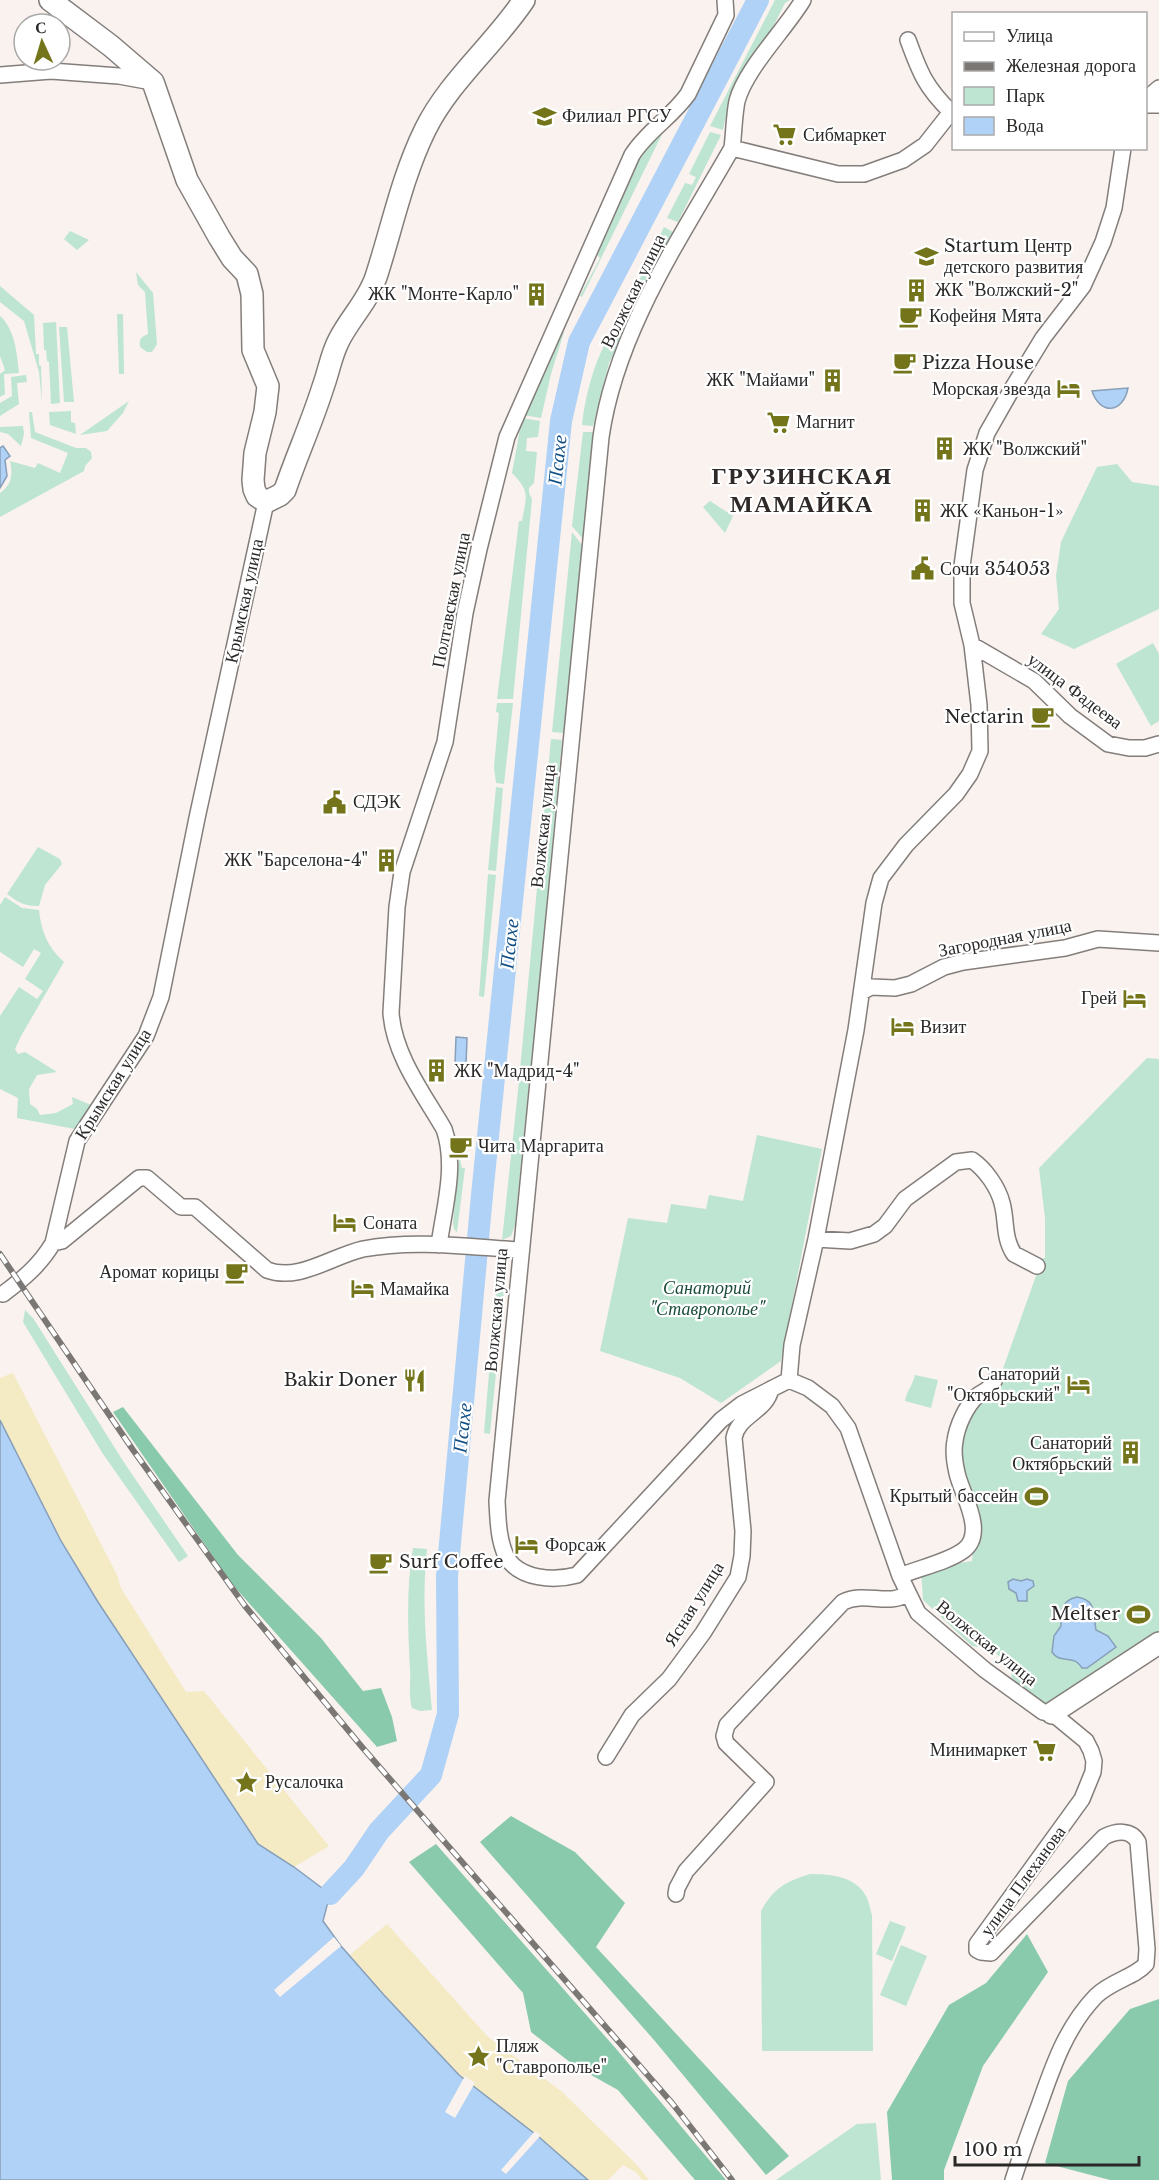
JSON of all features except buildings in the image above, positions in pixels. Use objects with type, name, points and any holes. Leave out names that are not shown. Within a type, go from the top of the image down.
[{"type":"street","points":[[50,0],[111,46],[153,82],[187,180],[232,258],[247,274],[251,283],[253,350],[268,386],[266,412],[255,453],[254,489],[257,496],[266,502],[285,490],[339,338],[369,294],[403,184],[425,129],[447,96],[525,0]]},
{"type":"street","name":"Полтавская улица","points":[[446,1245],[450,1155],[448,1141],[444,1129],[398,1046],[392,1027],[397,907],[402,872],[445,742],[468,602],[507,437],[632,155],[640,142],[680,105],[688,94],[726,15],[725,0]]},
{"type":"street","points":[[803,0],[790,22],[760,59],[741,91],[737,102],[732,148],[838,174],[864,174],[903,160],[925,145],[952,112],[932,94],[920,74],[908,40]]},
{"type":"street","points":[[0,75],[51,71],[119,76],[153,82]]},
{"type":"street","points":[[1147,98],[1159,88]]},
{"type":"street","name":"Волжская улица","points":[[732,148],[633,328],[621,359],[603,426],[496,1501],[501,1540],[507,1556],[515,1566],[531,1575],[549,1579],[563,1579],[578,1575],[721,1420],[742,1404],[789,1380],[808,1388],[832,1406],[848,1428],[900,1576],[918,1613],[985,1670],[1042,1712],[1052,1713]]},
{"type":"street","points":[[789,1380],[792,1345],[816,1239],[862,992],[874,903],[880,878],[906,845],[956,794],[970,774],[980,752],[979,705],[972,645],[962,603],[962,566],[975,470],[987,433],[1043,338],[1083,286],[1103,242],[1114,208],[1123,150]]},
{"type":"street","name":"Крымская улица","points":[[3,1294],[45,1257],[52,1242],[77,1141],[146,1036],[161,997],[197,818],[266,502]]},
{"type":"street","name":"улица Фадеева","points":[[972,645],[1034,681],[1070,716],[1108,744],[1137,748],[1159,744]]},
{"type":"street","name":"Загородная улица","points":[[862,992],[871,987],[895,988],[911,984],[944,967],[963,962],[1065,948],[1098,939],[1159,943]]},
{"type":"street","points":[[816,1239],[850,1241],[874,1234],[885,1226],[905,1199],[956,1162],[972,1160],[980,1166],[999,1192],[1003,1205],[1005,1234],[1014,1254],[1037,1266]]},
{"type":"street","name":"Крымская улица","points":[[52,1242],[62,1241],[139,1178],[147,1178],[181,1207],[195,1207],[267,1270],[279,1274],[291,1274],[363,1250],[402,1245],[446,1245]]},
{"type":"street","points":[[446,1245],[521,1250]]},
{"type":"street","points":[[900,1576],[956,1555],[966,1549],[971,1540],[970,1506],[957,1473],[954,1442],[960,1422],[972,1402],[991,1388],[994,1381]]},
{"type":"street","name":"Ясная улица","points":[[606,1757],[632,1715],[669,1679],[703,1633],[738,1576],[743,1531],[735,1429],[741,1421],[762,1407],[771,1389]]},
{"type":"street","points":[[676,1894],[686,1871],[766,1782],[726,1743],[724,1736],[727,1725],[843,1602],[859,1596],[898,1598],[908,1593]]},
{"type":"street","points":[[1052,1713],[1159,1643]]},
{"type":"street","name":"улица Плеханова","points":[[1013,2180],[1051,2068],[1073,2025],[1094,1998],[1106,1987],[1144,1967],[1153,1946],[1138,1842],[1131,1834],[1122,1832],[1104,1837],[991,1953],[977,1950],[977,1944],[1082,1799],[1093,1772],[1094,1761],[1086,1741],[1052,1713]]},
{"type":"green space","points":[[775,0],[790,0],[785,3],[771,31],[730,95],[723,130],[710,126]]},
{"type":"green space","points":[[670,118],[582,297],[580,296],[600,258],[597,255],[622,197],[617,196],[642,148]]},
{"type":"green space","points":[[710,132],[721,135],[678,222],[667,218],[685,183],[692,185],[696,177],[689,174]]},
{"type":"green space","points":[[664,227],[673,232],[673,236],[609,363],[593,426],[582,425],[588,390],[600,354],[611,334],[618,337],[622,328],[616,325],[661,238]]},
{"type":"green space","points":[[70,231],[89,240],[77,250],[64,239]]},
{"type":"green space","points":[[136,272],[153,293],[157,344],[152,352],[147,352],[140,347],[141,339],[148,334],[145,292],[138,285]]},
{"type":"green space","points":[[0,286],[34,315],[36,354],[39,354],[39,365],[41,366],[42,403],[39,372],[24,321],[0,302]]},
{"type":"green space","points":[[117,314],[123,314],[124,374],[119,374]]},
{"type":"green space","points":[[0,316],[12,335],[19,373],[4,374],[5,394],[0,397],[0,374],[5,370],[0,356]]},
{"type":"green space","points":[[56,322],[60,403],[51,404],[49,362],[46,350],[44,350],[43,323]]},
{"type":"green space","points":[[59,327],[67,327],[74,402],[64,402]]},
{"type":"green space","points":[[557,329],[564,332],[541,418],[523,415]]},
{"type":"green space","points":[[26,375],[27,382],[17,383],[19,404],[0,416],[0,403],[12,396],[11,377]]},
{"type":"green space","points":[[129,401],[123,413],[107,431],[80,435]]},
{"type":"green space","points":[[71,411],[71,422],[75,423],[76,434],[50,425],[49,412]]},
{"type":"green space","points":[[29,412],[32,412],[35,432],[76,448],[86,448],[91,452],[92,458],[84,471],[0,517],[0,493],[11,479],[10,461],[35,468],[38,463],[60,473],[68,453],[31,438]]},
{"type":"green space","points":[[522,418],[540,421],[538,437],[527,438],[526,451],[537,452],[534,483],[529,488],[532,499],[513,699],[497,699],[519,521],[522,521],[526,500],[525,490],[512,473]]},
{"type":"green space","points":[[23,426],[21,446],[8,434],[0,432],[0,427]]},
{"type":"green space","points":[[583,432],[593,432],[583,539],[572,526]]},
{"type":"green space","points":[[1117,464],[1132,482],[1159,486],[1159,609],[1074,649],[1041,634],[1059,609],[1056,576],[1061,542],[1097,467]]},
{"type":"green space","points":[[710,501],[733,516],[725,533],[703,507]]},
{"type":"green space","points":[[572,532],[582,545],[564,733],[552,732]]},
{"type":"green space","points":[[1153,643],[1159,654],[1159,721],[1151,726],[1116,664]]},
{"type":"green space","points":[[497,703],[513,703],[504,784],[496,783],[494,767],[499,713],[496,712]]},
{"type":"green space","points":[[551,739],[562,740],[531,1071],[520,1070]]},
{"type":"green space","points":[[496,787],[503,788],[496,871],[488,870]]},
{"type":"green space","points":[[38,847],[60,859],[62,864],[45,885],[39,906],[22,903],[7,894]]},
{"type":"green space","points":[[488,874],[496,875],[484,997],[479,996]]},
{"type":"green space","points":[[5,897],[22,908],[39,910],[46,939],[64,962],[15,1049],[18,1054],[25,1052],[57,1072],[37,1075],[29,1089],[30,1104],[37,1109],[40,1115],[56,1113],[73,1104],[72,1097],[91,1105],[80,1130],[17,1118],[18,1098],[0,1089],[0,1016],[19,987],[37,999],[43,991],[25,979],[41,953],[34,949],[23,967],[0,952],[0,905]]},
{"type":"green space","name":"Санаторий \"Октябрьский\"","points":[[1147,1058],[1159,1059],[1159,1632],[1046,1708],[1012,1678],[1010,1669],[998,1655],[991,1649],[972,1646],[923,1600],[921,1569],[972,1561],[975,1525],[959,1452],[963,1429],[975,1406],[1000,1377],[1037,1273],[1037,1259],[1045,1258],[1045,1218],[1039,1168]]},
{"type":"green space","points":[[519,1081],[529,1082],[515,1225],[511,1236],[502,1240]]},
{"type":"green space","name":"Санаторий \"Ставрополье\"","points":[[757,1135],[822,1149],[781,1361],[721,1403],[680,1378],[600,1351],[628,1218],[667,1223],[671,1204],[706,1209],[709,1195],[743,1201]]},
{"type":"green space","points":[[459,1155],[462,1168],[465,1168],[457,1232],[453,1223]]},
{"type":"green space","points":[[498,1265],[505,1275],[490,1434],[484,1433]]},
{"type":"green space","points":[[25,1310],[33,1318],[125,1464],[188,1556],[179,1562],[103,1454],[23,1322]]},
{"type":"green space","points":[[915,1375],[938,1380],[931,1408],[905,1401]]},
{"type":"green space","points":[[123,1407],[238,1555],[321,1638],[363,1691],[381,1688],[392,1717],[397,1741],[377,1747],[232,1584],[113,1412]]},
{"type":"green space","points":[[413,1548],[427,1549],[425,1609],[432,1710],[420,1711],[412,1708],[410,1694],[408,1594]]},
{"type":"green space","points":[[511,1816],[575,1852],[625,1903],[596,1947],[789,2156],[766,2175],[654,2040],[480,1842]]},
{"type":"green space","points":[[436,1844],[618,2051],[726,2180],[695,2180],[618,2090],[575,2066],[531,2032],[523,1993],[409,1862]]},
{"type":"green space","points":[[810,1874],[849,1880],[861,1889],[868,1900],[872,1915],[873,2051],[762,2051],[761,1911],[781,1887]]},
{"type":"green space","points":[[890,1921],[906,1927],[892,1961],[876,1954]]},
{"type":"green space","points":[[1027,1934],[1048,1972],[983,2066],[944,2170],[944,2180],[892,2180],[887,2112],[949,2005],[986,1983]]},
{"type":"green space","points":[[901,1945],[927,1956],[906,2006],[880,1995]]},
{"type":"green space","points":[[1159,1999],[1159,2180],[1110,2180],[1045,2163],[1068,2081],[1130,2009]]},
{"type":"green space","points":[[876,2123],[881,2180],[776,2180],[857,2124]]},
{"type":"sand","points":[[13,1373],[117,1575],[121,1588],[186,1692],[204,1691],[329,1846],[294,1867],[258,1844],[98,1602],[61,1541],[0,1420],[0,1378]]},
{"type":"sand","name":"Пляж \"Ставрополье\"","points":[[387,1924],[488,2037],[561,2091],[636,2164],[649,2180],[642,2180],[637,2173],[623,2165],[608,2180],[588,2180],[539,2137],[459,2075],[350,1955]]},
{"type":"water","points":[[1128,388],[1121,403],[1111,408],[1100,404],[1092,391]]},
{"type":"water","points":[[3,446],[10,456],[5,460],[7,476],[0,488],[0,448]]},
{"type":"water","points":[[456,1037],[467,1038],[466,1065],[455,1064]]},
{"type":"water","points":[[0,1420],[61,1541],[98,1602],[258,1844],[330,1894],[323,1921],[341,1946],[384,1995],[459,2075],[539,2137],[588,2180],[0,2180]]},
{"type":"water","points":[[1013,1579],[1033,1581],[1034,1586],[1027,1591],[1027,1601],[1018,1601],[1016,1593],[1009,1589],[1008,1582]]},
{"type":"water","points":[[1077,1597],[1088,1601],[1093,1609],[1096,1630],[1108,1636],[1116,1647],[1087,1668],[1082,1668],[1075,1661],[1059,1658],[1052,1652],[1054,1636],[1061,1626],[1063,1608],[1068,1601]]},
{"type":"pier","points":[[334,1937],[341,1946],[280,1997],[274,1990]]},
{"type":"pier","points":[[465,2076],[475,2083],[455,2118],[445,2112]]},
{"type":"pier","points":[[535,2131],[541,2135],[506,2174],[501,2170]]},
{"type":"waterway","name":"Псахе","points":[[330,1894],[354,1868],[379,1831],[431,1775],[448,1714],[447,1576],[482,1195],[561,421],[579,342],[758,0]]},
{"type":"railway","points":[[0,1254],[133,1450],[245,1606],[362,1747],[672,2103],[732,2180]]},
{"type":"place","name":"Филиал РГСУ","points":[[544,116]]},
{"type":"place","name":"Сибмаркет","points":[[785,135]]},
{"type":"place","name":"Startum Центр детского развития","points":[[926,256]]},
{"type":"place","name":"ЖК \"Волжский-2\"","points":[[917,290]]},
{"type":"place","name":"ЖК \"Монте-Карло\"","points":[[537,294]]},
{"type":"place","name":"Кофейня Мята","points":[[911,316]]},
{"type":"place","name":"Pizza House","points":[[904,363]]},
{"type":"place","name":"ЖК \"Майами\"","points":[[833,380]]},
{"type":"place","name":"Морская звезда","points":[[1069,389]]},
{"type":"place","name":"Магнит","points":[[778,422]]},
{"type":"place","name":"ЖК \"Волжский\"","points":[[945,449]]},
{"type":"place","name":"ЖК «Каньон-1»","points":[[922,511]]},
{"type":"place","name":"Сочи 354053","points":[[922,569]]},
{"type":"place","name":"Nectarin","points":[[1042,717]]},
{"type":"place","name":"СДЭК","points":[[335,802]]},
{"type":"place","name":"ЖК \"Барселона-4\"","points":[[386,860]]},
{"type":"place","name":"Грей","points":[[1135,998]]},
{"type":"place","name":"Визит","points":[[902,1027]]},
{"type":"place","name":"ЖК \"Мадрид-4\"","points":[[436,1071]]},
{"type":"place","name":"Чита Маргарита","points":[[460,1146]]},
{"type":"place","name":"Соната","points":[[345,1223]]},
{"type":"place","name":"Аромат корицы","points":[[237,1272]]},
{"type":"place","name":"Мамайка","points":[[362,1289]]},
{"type":"place","name":"Bakir Doner","points":[[415,1380]]},
{"type":"place","name":"Санаторий \"Октябрьский\"","points":[[1078,1384]]},
{"type":"place","name":"Санаторий Октябрьский","points":[[1130,1453]]},
{"type":"place","name":"Крытый бассейн","points":[[1036,1496]]},
{"type":"place","name":"Форсаж","points":[[527,1545]]},
{"type":"place","name":"Surf Coffee","points":[[381,1562]]},
{"type":"place","name":"Meltser","points":[[1138,1614]]},
{"type":"place","name":"Минимаркет","points":[[1045,1750]]},
{"type":"place","name":"Русалочка","points":[[247,1782]]},
{"type":"place","name":"Пляж \"Ставрополье\"","points":[[478,2056]]},
{"type":"district","name":"ГРУЗИНСКАЯ МАМАЙКА","points":[[802,490]]}]
